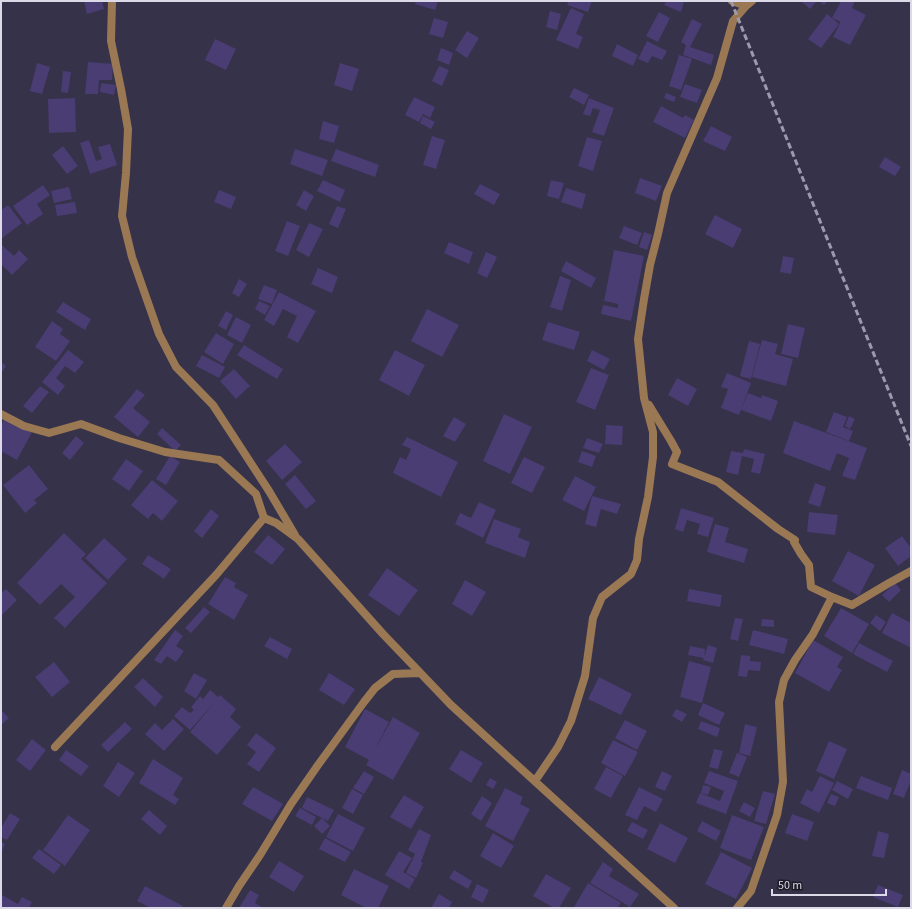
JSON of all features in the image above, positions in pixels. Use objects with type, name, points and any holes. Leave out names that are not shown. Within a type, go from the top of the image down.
[{"type":"street","points":[[112,1],[111,41],[128,129],[122,216],[132,258],[159,334],[176,367],[213,405],[269,491],[298,539],[373,623],[451,705],[674,908]]},
{"type":"street","points":[[732,1],[749,3]]},
{"type":"street","points":[[535,781],[558,746],[571,721],[585,676],[593,618],[602,597],[631,574],[637,560],[639,539],[648,496],[653,457],[653,432],[644,398],[638,339],[650,265],[667,193],[717,78],[734,21],[749,3]]},
{"type":"street","points":[[644,398],[677,452],[672,464],[718,482],[795,540],[794,542],[809,565],[811,587],[852,605],[911,571]]},
{"type":"street","points":[[1,414],[24,426],[49,433],[82,424],[119,438],[165,452],[219,460],[256,494],[264,518],[276,523],[298,539]]},
{"type":"street","points":[[55,747],[216,575],[264,518]]},
{"type":"street","points":[[737,908],[751,891],[777,815],[783,782],[779,702],[784,680],[813,634],[832,597]]},
{"type":"street","points":[[226,908],[291,804],[375,688],[393,674],[420,673]]},
{"type":"building","points":[[84,1],[102,1],[104,9],[87,14]]},
{"type":"building","points":[[416,1],[438,1],[435,10],[415,4]]},
{"type":"building","points":[[569,1],[592,1],[588,12],[567,5]]},
{"type":"building","points":[[666,1],[684,2],[681,12],[664,5]]},
{"type":"building","points":[[801,1],[817,1],[810,9]]},
{"type":"building","points":[[819,1],[828,1],[824,5]]},
{"type":"building","points":[[841,1],[855,1],[852,8],[866,15],[850,45],[833,37],[841,22],[832,18]]},
{"type":"building","points":[[571,8],[584,14],[576,34],[583,37],[578,49],[556,40]]},
{"type":"building","points":[[550,11],[561,14],[557,30],[546,27]]},
{"type":"building","points":[[659,12],[670,18],[658,42],[646,36]]},
{"type":"building","points":[[827,14],[839,24],[821,48],[808,39]]},
{"type":"building","points":[[434,18],[448,22],[443,38],[429,34]]},
{"type":"building","points":[[692,19],[702,24],[690,47],[714,55],[711,65],[683,55],[686,45],[681,42]]},
{"type":"building","points":[[467,31],[479,38],[467,58],[455,50]]},
{"type":"building","points":[[215,39],[236,49],[226,70],[205,60]]},
{"type":"building","points":[[647,41],[667,51],[662,60],[652,56],[648,63],[638,59]]},
{"type":"building","points":[[617,44],[638,55],[633,66],[612,56]]},
{"type":"building","points":[[441,48],[453,53],[449,65],[437,60]]},
{"type":"building","points":[[679,55],[692,59],[681,90],[669,86]]},
{"type":"building","points":[[88,62],[113,64],[112,80],[99,80],[98,94],[85,94]]},
{"type":"building","points":[[37,63],[50,67],[42,94],[30,91]]},
{"type":"building","points":[[340,63],[359,69],[352,91],[334,85]]},
{"type":"building","points":[[439,66],[449,70],[442,86],[432,81]]},
{"type":"building","points":[[63,71],[71,72],[68,93],[61,92]]},
{"type":"building","points":[[101,83],[116,85],[114,95],[100,92]]},
{"type":"building","points":[[685,84],[702,90],[697,103],[680,97]]},
{"type":"building","points":[[574,88],[589,95],[584,105],[569,97]]},
{"type":"building","points":[[666,93],[676,97],[674,102],[664,98]]},
{"type":"building","points":[[414,97],[435,107],[430,118],[423,114],[419,122],[405,115]]},
{"type":"building","points":[[75,98],[76,132],[49,133],[48,99]]},
{"type":"building","points":[[589,98],[614,108],[604,136],[592,132],[600,110],[593,108],[590,116],[583,114]]},
{"type":"building","points":[[661,106],[683,118],[685,115],[694,120],[685,138],[653,122]]},
{"type":"building","points":[[423,116],[435,122],[431,129],[420,123]]},
{"type":"building","points":[[323,121],[339,126],[334,143],[319,139]]},
{"type":"building","points":[[711,126],[732,137],[725,151],[703,141]]},
{"type":"building","points":[[432,136],[445,140],[436,169],[423,165]]},
{"type":"building","points":[[587,137],[602,141],[593,171],[578,166]]},
{"type":"building","points":[[89,140],[96,161],[102,159],[98,147],[110,144],[117,165],[90,174],[80,143]]},
{"type":"building","points":[[63,146],[78,166],[67,174],[52,155]]},
{"type":"building","points":[[295,149],[328,160],[322,176],[290,164]]},
{"type":"building","points":[[336,149],[379,165],[375,177],[331,161]]},
{"type":"building","points":[[885,157],[901,167],[895,176],[879,167]]},
{"type":"building","points":[[640,178],[662,186],[656,201],[635,193]]},
{"type":"building","points":[[323,180],[345,190],[340,202],[317,191]]},
{"type":"building","points":[[551,180],[564,183],[559,199],[547,196]]},
{"type":"building","points":[[480,184],[500,194],[494,205],[474,194]]},
{"type":"building","points":[[43,185],[50,195],[37,204],[43,214],[27,225],[13,206]]},
{"type":"building","points":[[69,187],[72,199],[54,203],[51,191]]},
{"type":"building","points":[[566,188],[586,194],[582,209],[561,202]]},
{"type":"building","points":[[219,190],[236,197],[231,209],[214,202]]},
{"type":"building","points":[[304,190],[314,196],[306,211],[296,205]]},
{"type":"building","points":[[75,202],[77,213],[57,216],[55,205]]},
{"type":"building","points":[[8,205],[22,223],[1,239],[1,210]]},
{"type":"building","points":[[337,206],[346,209],[338,228],[329,224]]},
{"type":"building","points":[[715,215],[742,229],[733,248],[705,234]]},
{"type":"building","points":[[287,221],[300,226],[288,256],[275,251]]},
{"type":"building","points":[[309,223],[323,229],[309,257],[296,250]]},
{"type":"building","points":[[624,226],[642,233],[637,245],[619,238]]},
{"type":"building","points":[[644,232],[652,235],[647,250],[639,247]]},
{"type":"building","points":[[449,242],[473,252],[469,264],[444,253]]},
{"type":"building","points":[[1,245],[14,256],[19,250],[28,259],[12,275],[1,264]]},
{"type":"building","points":[[614,250],[644,256],[631,321],[601,314],[603,305],[618,308],[618,304],[604,301]]},
{"type":"building","points":[[486,252],[497,257],[487,278],[477,273]]},
{"type":"building","points":[[783,256],[794,258],[791,274],[780,272]]},
{"type":"building","points":[[566,261],[596,278],[591,288],[561,271]]},
{"type":"building","points":[[318,268],[338,277],[332,293],[311,284]]},
{"type":"building","points":[[560,276],[571,280],[562,311],[550,307]]},
{"type":"building","points":[[239,279],[247,284],[239,297],[232,293]]},
{"type":"building","points":[[264,285],[277,290],[272,304],[258,299]]},
{"type":"building","points":[[279,292],[316,311],[298,343],[287,337],[297,316],[283,309],[274,326],[264,320]]},
{"type":"building","points":[[259,301],[270,306],[265,315],[255,309]]},
{"type":"building","points":[[63,302],[91,319],[85,330],[56,312]]},
{"type":"building","points":[[427,309],[459,325],[442,357],[411,341]]},
{"type":"building","points":[[226,311],[233,315],[226,330],[218,326]]},
{"type":"building","points":[[236,317],[251,325],[242,343],[227,335]]},
{"type":"building","points":[[52,321],[63,329],[60,334],[70,341],[56,361],[35,347]]},
{"type":"building","points":[[548,322],[580,332],[574,350],[542,340]]},
{"type":"building","points":[[788,324],[805,328],[798,358],[781,354]]},
{"type":"building","points":[[216,333],[234,344],[223,364],[204,352]]},
{"type":"building","points":[[762,340],[778,344],[775,354],[793,359],[786,386],[752,377]]},
{"type":"building","points":[[749,341],[760,344],[751,379],[740,376]]},
{"type":"building","points":[[244,345],[283,369],[277,379],[237,355]]},
{"type":"building","points":[[68,350],[84,362],[75,373],[65,366],[56,378],[65,386],[58,395],[42,382]]},
{"type":"building","points":[[395,350],[425,365],[409,396],[379,380]]},
{"type":"building","points":[[592,350],[610,359],[604,370],[587,361]]},
{"type":"building","points":[[202,355],[225,367],[219,378],[196,366]]},
{"type":"building","points":[[1,362],[6,366],[1,373]]},
{"type":"building","points":[[591,368],[609,375],[595,410],[576,402]]},
{"type":"building","points":[[234,369],[250,386],[236,399],[220,381]]},
{"type":"building","points":[[727,373],[751,383],[739,415],[721,408],[728,389],[721,387]]},
{"type":"building","points":[[677,378],[697,389],[688,406],[668,395]]},
{"type":"building","points":[[40,386],[49,392],[32,413],[23,406]]},
{"type":"building","points":[[137,389],[145,395],[133,408],[150,422],[138,437],[114,417]]},
{"type":"building","points":[[748,393],[761,398],[762,395],[778,401],[771,421],[741,410]]},
{"type":"building","points":[[834,412],[847,417],[843,427],[853,431],[849,441],[826,432]]},
{"type":"building","points":[[504,414],[532,427],[510,474],[483,461]]},
{"type":"building","points":[[849,416],[855,419],[850,429],[845,426]]},
{"type":"building","points":[[454,417],[466,424],[455,442],[443,436]]},
{"type":"building","points":[[5,418],[32,432],[17,460],[1,451],[1,426]]},
{"type":"building","points":[[794,421],[867,448],[855,480],[842,476],[849,458],[837,453],[830,471],[783,453]]},
{"type":"building","points":[[606,425],[623,426],[622,445],[605,444]]},
{"type":"building","points":[[162,428],[181,445],[175,451],[157,434]]},
{"type":"building","points":[[76,436],[84,443],[70,460],[62,453]]},
{"type":"building","points":[[407,437],[458,462],[441,497],[393,473],[400,457],[406,460],[411,449],[402,445]]},
{"type":"building","points":[[587,438],[603,444],[599,453],[583,448]]},
{"type":"building","points":[[285,444],[302,462],[282,480],[266,461]]},
{"type":"building","points":[[744,449],[765,454],[760,474],[751,472],[754,459],[742,456],[738,475],[726,472],[731,451],[743,453]]},
{"type":"building","points":[[582,451],[596,456],[592,467],[578,462]]},
{"type":"building","points":[[170,456],[180,462],[166,485],[156,479]]},
{"type":"building","points":[[524,457],[545,467],[532,493],[511,483]]},
{"type":"building","points":[[126,459],[143,471],[129,491],[112,479]]},
{"type":"building","points":[[29,465],[48,489],[34,500],[37,503],[25,513],[3,485]]},
{"type":"building","points":[[295,475],[316,501],[306,509],[285,484]]},
{"type":"building","points":[[575,476],[596,487],[584,511],[562,500]]},
{"type":"building","points":[[152,480],[178,501],[162,521],[153,513],[148,519],[131,505]]},
{"type":"building","points":[[815,483],[826,487],[820,507],[808,503]]},
{"type":"building","points":[[592,496],[621,504],[617,514],[601,509],[596,527],[585,524]]},
{"type":"building","points":[[479,502],[496,510],[483,538],[455,524],[460,513],[471,518]]},
{"type":"building","points":[[681,508],[714,518],[708,537],[697,534],[700,524],[687,520],[683,532],[675,529]]},
{"type":"building","points":[[211,509],[219,516],[202,538],[194,531]]},
{"type":"building","points":[[809,512],[838,515],[835,535],[807,532]]},
{"type":"building","points":[[494,519],[521,529],[518,537],[530,542],[525,558],[485,543]]},
{"type":"building","points":[[715,524],[729,528],[725,542],[748,549],[744,563],[707,552]]},
{"type":"building","points":[[64,533],[86,554],[81,559],[107,583],[65,628],[54,618],[75,597],[61,584],[40,605],[17,583]]},
{"type":"building","points":[[268,535],[285,549],[272,565],[254,552]]},
{"type":"building","points":[[902,536],[911,548],[911,556],[898,566],[885,548]]},
{"type":"building","points":[[104,538],[127,559],[108,580],[85,558]]},
{"type":"building","points":[[848,551],[875,565],[859,596],[832,581]]},
{"type":"building","points":[[148,555],[171,569],[164,579],[142,564]]},
{"type":"building","points":[[387,568],[418,590],[399,616],[368,595]]},
{"type":"building","points":[[225,577],[236,583],[234,587],[248,595],[234,620],[208,604]]},
{"type":"building","points":[[465,580],[486,592],[472,616],[452,604]]},
{"type":"building","points":[[895,583],[901,590],[889,602],[882,595]]},
{"type":"building","points":[[6,589],[17,600],[1,616],[1,593]]},
{"type":"building","points":[[689,589],[722,595],[720,607],[687,601]]},
{"type":"building","points":[[204,607],[210,612],[191,633],[185,628]]},
{"type":"building","points":[[841,608],[869,624],[852,653],[824,636]]},
{"type":"building","points":[[892,613],[911,623],[911,648],[882,633]]},
{"type":"building","points":[[876,615],[886,622],[880,631],[870,623]]},
{"type":"building","points":[[735,618],[743,619],[738,641],[730,639]]},
{"type":"building","points":[[762,619],[774,620],[774,627],[761,626]]},
{"type":"building","points":[[175,630],[183,636],[176,646],[184,651],[176,662],[167,656],[161,664],[154,660]]},
{"type":"building","points":[[753,630],[788,639],[784,654],[749,645]]},
{"type":"building","points":[[270,637],[292,649],[287,659],[264,646]]},
{"type":"building","points":[[813,640],[843,657],[837,667],[842,670],[829,692],[795,673]]},
{"type":"building","points":[[859,643],[893,661],[887,672],[853,654]]},
{"type":"building","points":[[708,645],[717,648],[713,663],[703,660]]},
{"type":"building","points":[[690,646],[705,649],[704,658],[688,655]]},
{"type":"building","points":[[741,655],[750,656],[750,661],[761,662],[760,671],[748,670],[747,677],[738,676]]},
{"type":"building","points":[[689,661],[711,667],[702,703],[680,697]]},
{"type":"building","points":[[54,662],[70,682],[52,697],[35,677]]},
{"type":"building","points":[[194,673],[207,680],[196,699],[184,691]]},
{"type":"building","points":[[329,673],[355,689],[344,705],[319,690]]},
{"type":"building","points":[[599,677],[632,694],[621,715],[588,699]]},
{"type":"building","points":[[143,678],[163,697],[155,707],[134,687]]},
{"type":"building","points":[[210,690],[218,697],[220,695],[236,709],[230,717],[241,727],[217,755],[190,732],[214,703],[190,730],[174,716],[182,707],[190,713],[194,710],[191,707],[200,696],[203,699]]},
{"type":"building","points":[[703,703],[725,713],[719,725],[698,715]]},
{"type":"building","points":[[365,709],[389,722],[374,751],[393,717],[420,733],[393,780],[366,765],[369,760],[345,747]]},
{"type":"building","points":[[676,709],[687,714],[682,722],[672,716]]},
{"type":"building","points":[[1,710],[9,718],[1,725]]},
{"type":"building","points":[[173,719],[184,729],[164,751],[145,734],[155,723],[162,730]]},
{"type":"building","points":[[625,720],[647,731],[637,750],[615,738]]},
{"type":"building","points":[[701,721],[720,728],[717,737],[698,729]]},
{"type":"building","points":[[125,722],[132,729],[108,752],[101,745]]},
{"type":"building","points":[[745,724],[757,727],[750,756],[739,753]]},
{"type":"building","points":[[256,733],[276,748],[259,772],[247,764],[256,752],[247,745]]},
{"type":"building","points":[[32,739],[46,750],[30,771],[16,760]]},
{"type":"building","points":[[613,740],[638,752],[625,776],[601,763]]},
{"type":"building","points":[[829,741],[847,749],[834,779],[816,771]]},
{"type":"building","points":[[714,749],[723,751],[718,769],[709,767]]},
{"type":"building","points":[[66,750],[89,766],[81,776],[59,760]]},
{"type":"building","points":[[461,750],[483,763],[471,783],[449,769]]},
{"type":"building","points":[[737,753],[747,757],[739,777],[729,773]]},
{"type":"building","points":[[153,759],[183,778],[173,795],[179,799],[175,805],[139,783]]},
{"type":"building","points":[[118,762],[135,773],[119,797],[103,786]]},
{"type":"building","points":[[606,767],[623,776],[611,798],[594,789]]},
{"type":"building","points":[[902,770],[911,774],[911,780],[904,798],[893,794]]},
{"type":"building","points":[[364,771],[374,777],[364,794],[353,788]]},
{"type":"building","points":[[662,771],[672,776],[665,791],[655,787]]},
{"type":"building","points":[[709,771],[738,781],[726,814],[696,803],[700,793],[720,801],[724,791],[704,783]]},
{"type":"building","points":[[820,776],[834,783],[819,813],[800,803],[807,789],[812,792]]},
{"type":"building","points":[[861,776],[892,788],[888,800],[856,788]]},
{"type":"building","points":[[490,778],[497,782],[493,789],[486,785]]},
{"type":"building","points":[[837,781],[853,789],[848,799],[832,790]]},
{"type":"building","points":[[703,785],[711,787],[708,795],[701,793]]},
{"type":"building","points":[[253,787],[283,804],[272,821],[242,804]]},
{"type":"building","points":[[639,787],[663,799],[656,812],[644,806],[637,820],[625,815]]},
{"type":"building","points":[[505,788],[523,797],[520,804],[530,809],[513,841],[485,826]]},
{"type":"building","points":[[352,789],[363,795],[353,814],[342,808]]},
{"type":"building","points":[[763,791],[775,794],[766,824],[754,821]]},
{"type":"building","points":[[831,794],[839,797],[835,806],[827,803]]},
{"type":"building","points":[[404,795],[424,807],[411,829],[390,817]]},
{"type":"building","points":[[482,796],[492,803],[481,821],[471,814]]},
{"type":"building","points":[[307,797],[334,810],[328,821],[302,808]]},
{"type":"building","points":[[744,802],[755,808],[750,817],[739,811]]},
{"type":"building","points":[[300,808],[316,817],[312,825],[295,816]]},
{"type":"building","points":[[149,810],[167,826],[160,835],[141,819]]},
{"type":"building","points":[[10,813],[20,819],[7,840],[1,837],[1,828]]},
{"type":"building","points":[[338,814],[365,828],[353,851],[326,837]]},
{"type":"building","points":[[792,814],[814,822],[807,841],[785,833]]},
{"type":"building","points":[[68,815],[90,830],[65,866],[43,850]]},
{"type":"building","points":[[732,815],[764,827],[751,860],[720,848]]},
{"type":"building","points":[[322,818],[330,826],[322,834],[314,826]]},
{"type":"building","points":[[702,821],[721,831],[716,841],[697,831]]},
{"type":"building","points":[[632,822],[648,830],[643,839],[627,831]]},
{"type":"building","points":[[660,823],[688,838],[675,863],[647,849]]},
{"type":"building","points":[[419,829],[431,835],[421,862],[423,863],[416,878],[406,873],[415,854],[408,850]]},
{"type":"building","points":[[878,831],[889,834],[884,858],[872,856]]},
{"type":"building","points":[[493,833],[514,846],[501,868],[480,856]]},
{"type":"building","points":[[325,838],[351,852],[345,862],[319,849]]},
{"type":"building","points":[[1,842],[5,844],[1,853]]},
{"type":"building","points":[[39,849],[61,865],[54,874],[32,858]]},
{"type":"building","points":[[399,851],[412,858],[403,872],[415,879],[409,889],[385,875]]},
{"type":"building","points":[[721,852],[752,868],[736,899],[705,884]]},
{"type":"building","points":[[279,861],[304,876],[294,892],[269,877]]},
{"type":"building","points":[[603,862],[613,869],[609,876],[639,894],[630,907],[590,883]]},
{"type":"building","points":[[354,869],[389,886],[378,908],[366,908],[341,895]]},
{"type":"building","points":[[454,870],[472,881],[468,889],[449,878]]},
{"type":"building","points":[[546,874],[571,888],[559,908],[554,908],[533,896]]},
{"type":"building","points":[[588,883],[621,903],[618,907],[620,908],[574,907]]},
{"type":"building","points":[[477,884],[489,890],[483,903],[471,897]]},
{"type":"building","points":[[878,885],[903,895],[898,907],[873,897]]},
{"type":"building","points":[[145,886],[183,906],[181,908],[151,908],[137,901]]},
{"type":"building","points":[[250,890],[259,895],[255,903],[263,908],[239,908]]},
{"type":"building","points":[[439,894],[452,902],[449,908],[431,908]]},
{"type":"building","points":[[2,895],[18,904],[22,897],[32,902],[29,908],[3,908],[1,907]]},
{"type":"railway","points":[[731,1],[911,446]]}]
